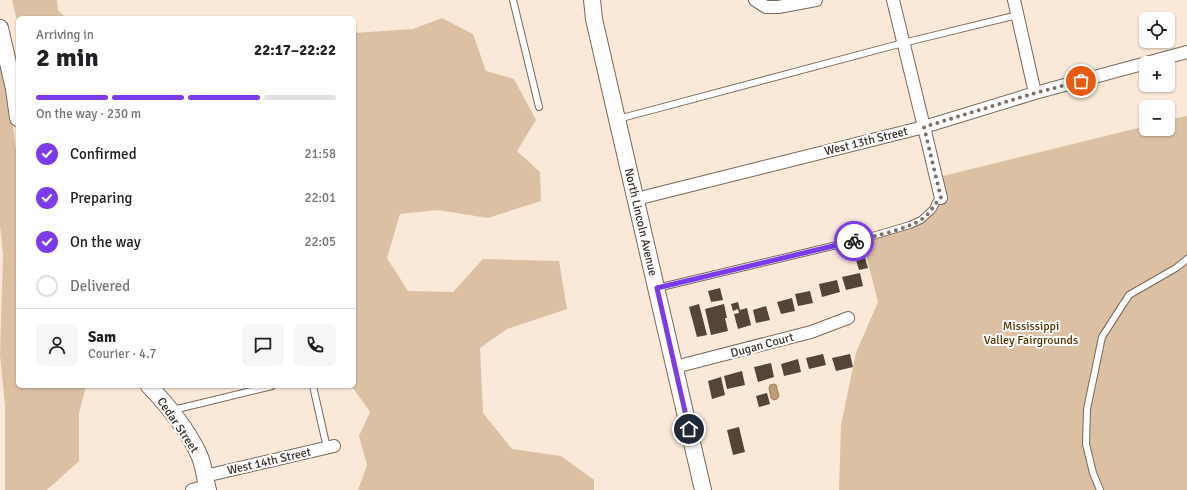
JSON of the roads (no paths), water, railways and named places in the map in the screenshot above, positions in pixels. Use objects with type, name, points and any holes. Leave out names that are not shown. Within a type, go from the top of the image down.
[{"type":"street","name":"North Lincoln Avenue","points":[[592,0],[594,19],[676,367],[703,490]]},
{"type":"street","points":[[755,0],[766,7],[778,7],[816,0]]},
{"type":"street","points":[[893,0],[941,198]]},
{"type":"street","points":[[1014,0],[1035,93]]},
{"type":"street","points":[[0,28],[16,104]]},
{"type":"street","name":"West 13th Street","points":[[636,200],[924,127],[1035,93],[1187,52]]},
{"type":"street","name":"Dugan Court","points":[[676,367],[811,332],[848,318]]},
{"type":"street","name":"Cedar Street","points":[[151,388],[171,410],[200,457],[203,486]]},
{"type":"street","name":"West 14th Street","points":[[203,486],[331,447]]},
{"type":"lane","points":[[513,0],[539,107]]},
{"type":"lane","points":[[617,119],[903,43],[1018,15]]},
{"type":"lane","points":[[657,288],[862,239],[910,226],[921,220],[933,210],[936,202],[941,198]]},
{"type":"lane","points":[[1100,490],[1093,473],[1086,444],[1087,409],[1102,337],[1129,295],[1176,268],[1187,259]]},
{"type":"lane","points":[[171,410],[264,388]]},
{"type":"lane","points":[[314,388],[331,447]]},
{"type":"park label","name":"Mississippi Valley Fairgrounds","points":[[1031,333]]}]
